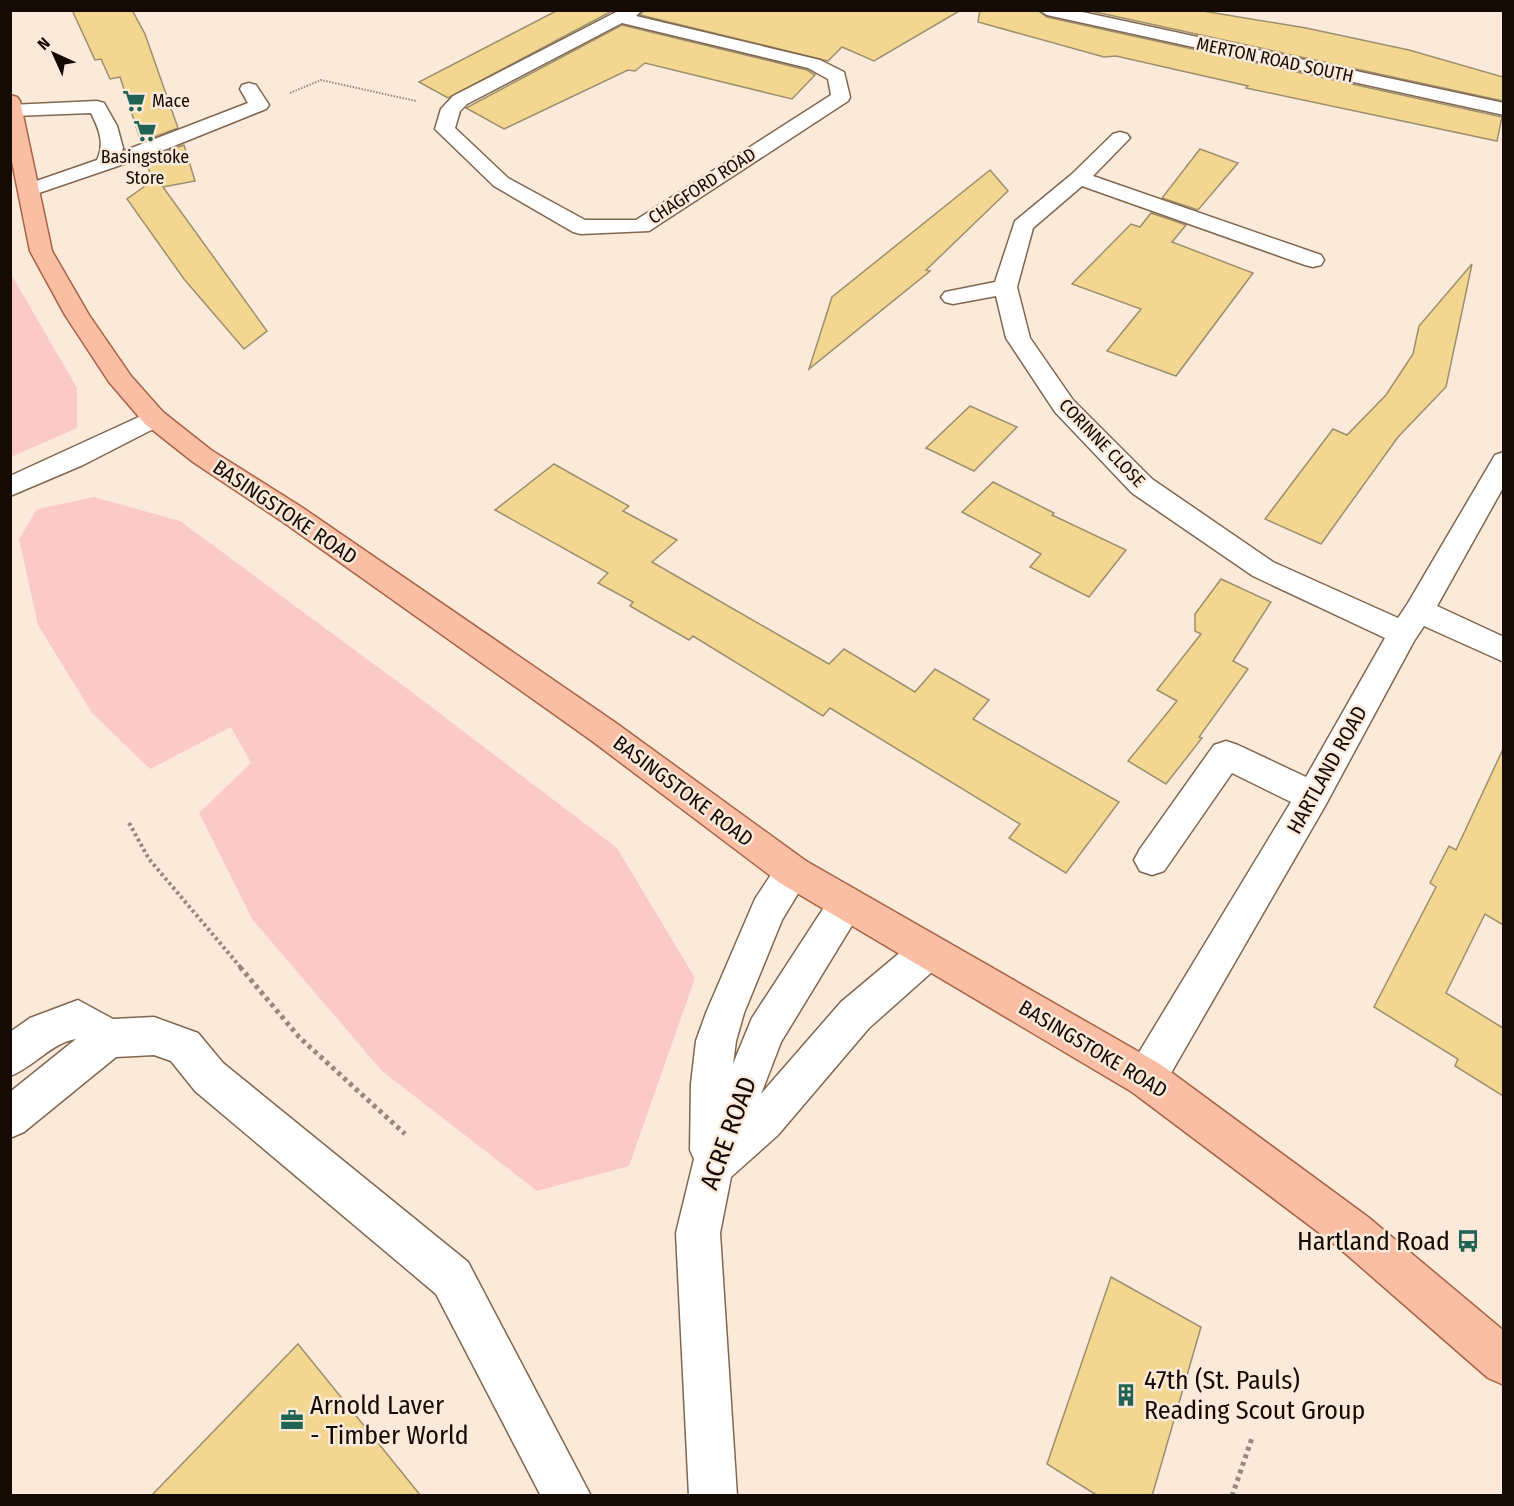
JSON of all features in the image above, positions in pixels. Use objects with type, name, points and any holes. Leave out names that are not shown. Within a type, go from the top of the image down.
[{"type":"main road","name":"BASINGSTOKE ROAD","points":[[12,105],[41,251],[77,315],[122,382],[154,418],[202,456],[293,515],[604,732],[793,872],[1146,1078],[1353,1232],[1503,1362]]},
{"type":"street","name":"MERTON ROAD SOUTH","points":[[1047,10],[1503,110]]},
{"type":"street","name":"CHAGFORD ROAD","points":[[628,14],[814,64],[837,76],[841,97],[641,226],[581,227],[501,182],[446,129],[451,108],[460,100],[628,14]]},
{"type":"street","points":[[29,190],[152,148],[254,97]]},
{"type":"street","points":[[12,105],[97,107],[107,126],[113,148],[107,162]]},
{"type":"street","points":[[953,297],[1005,287],[1023,226],[1079,178],[1120,138]]},
{"type":"street","points":[[1079,178],[1313,260]]},
{"type":"street","name":"CORINNE CLOSE","points":[[1005,287],[1018,338],[1064,406],[1142,486],[1263,568],[1411,622],[1503,650]]},
{"type":"street","points":[[10,487],[74,459],[154,418]]},
{"type":"street","name":"HARTLAND ROAD","points":[[1146,1078],[1313,796],[1503,461]]},
{"type":"street","points":[[1152,860],[1226,755],[1313,796]]},
{"type":"street","points":[[712,1167],[711,1084],[716,1041],[724,1013],[768,911],[793,872]]},
{"type":"street","name":"ACRE ROAD","points":[[713,1496],[698,1233],[712,1167],[766,1031],[847,904]]},
{"type":"street","points":[[712,1167],[764,1121],[855,1015],[928,952]]},
{"type":"street","points":[[10,1057],[45,1031],[78,1019],[108,1038],[154,1036],[184,1047],[209,1077],[452,1278],[567,1496]]},
{"type":"street","points":[[10,1119],[108,1038]]},
{"type":"path","points":[[254,97],[321,80],[451,108]]},
{"type":"path","points":[[129,823],[149,859],[299,1037],[405,1134]]},
{"type":"path","points":[[1232,1496],[1252,1438]]},
{"type":"shaded area","points":[[11,274],[77,388],[77,428],[11,457]]},
{"type":"shaded area","points":[[94,497],[180,521],[413,693],[617,848],[695,978],[629,1166],[537,1191],[382,1071],[252,919],[199,813],[251,763],[231,727],[150,769],[92,713],[38,625],[19,539],[37,509]]},
{"type":"building","points":[[72,10],[132,10],[145,34],[178,128],[141,142],[120,77],[110,79],[101,59],[95,60]]},
{"type":"building","points":[[558,10],[614,10],[448,98],[419,82]]},
{"type":"building","points":[[644,10],[961,10],[874,61],[842,47],[828,61],[640,15]]},
{"type":"building","points":[[980,10],[1037,10],[1047,17],[1502,117],[1497,141],[1246,88],[1248,86],[1116,56],[1104,57],[978,22]]},
{"type":"building","points":[[1086,10],[1197,10],[1306,28],[1409,50],[1503,77],[1503,101]]},
{"type":"building","points":[[622,25],[807,70],[815,75],[792,99],[645,63],[635,71],[628,70],[504,129],[466,108]]},
{"type":"building","points":[[184,145],[195,181],[163,187],[267,331],[244,349],[184,279],[127,199],[152,181],[146,159]]},
{"type":"building","points":[[1200,149],[1238,163],[1198,210],[1162,198]]},
{"type":"building","points":[[990,170],[1008,191],[926,270],[930,271],[809,369],[832,297]]},
{"type":"building","points":[[1151,213],[1186,225],[1172,242],[1253,273],[1176,376],[1107,351],[1141,309],[1072,284],[1131,224],[1140,227]]},
{"type":"building","points":[[1472,264],[1446,387],[1398,437],[1321,544],[1265,519],[1333,429],[1347,435],[1386,395],[1413,354],[1419,326]]},
{"type":"building","points":[[970,406],[1017,427],[974,471],[926,448]]},
{"type":"building","points":[[554,464],[629,506],[623,511],[677,540],[652,562],[829,664],[844,649],[915,692],[935,669],[989,700],[973,719],[1119,802],[1066,873],[1009,838],[1020,824],[830,708],[823,716],[693,636],[689,640],[630,606],[633,602],[598,583],[608,573],[495,510]]},
{"type":"building","points":[[993,482],[1054,513],[1052,515],[1126,550],[1089,597],[1030,567],[1041,554],[962,512]]},
{"type":"building","points":[[1221,579],[1271,602],[1233,661],[1248,669],[1199,737],[1202,738],[1166,784],[1128,761],[1177,701],[1157,690],[1201,634],[1195,631],[1195,614]]},
{"type":"building","points":[[1503,749],[1503,925],[1485,914],[1446,993],[1503,1028],[1503,1096],[1455,1066],[1458,1059],[1374,1007],[1436,887],[1430,883],[1449,846],[1456,850]]},
{"type":"building","name":"47th (St. Pauls) Reading Scout Group","points":[[1111,1277],[1201,1327],[1152,1496],[1098,1496],[1047,1464]]},
{"type":"building","name":"Arnold Laver - Timber World","points":[[298,1344],[421,1496],[151,1496]]},
{"type":"place","name":"Mace","points":[[134,101]]},
{"type":"place","name":"Basingstoke Store","points":[[145,131]]},
{"type":"place","name":"Hartland Road","points":[[1468,1241]]},
{"type":"place","name":"47th (St. Pauls) Reading Scout Group","points":[[1126,1395]]},
{"type":"place","name":"Arnold Laver - Timber World","points":[[292,1420]]}]
